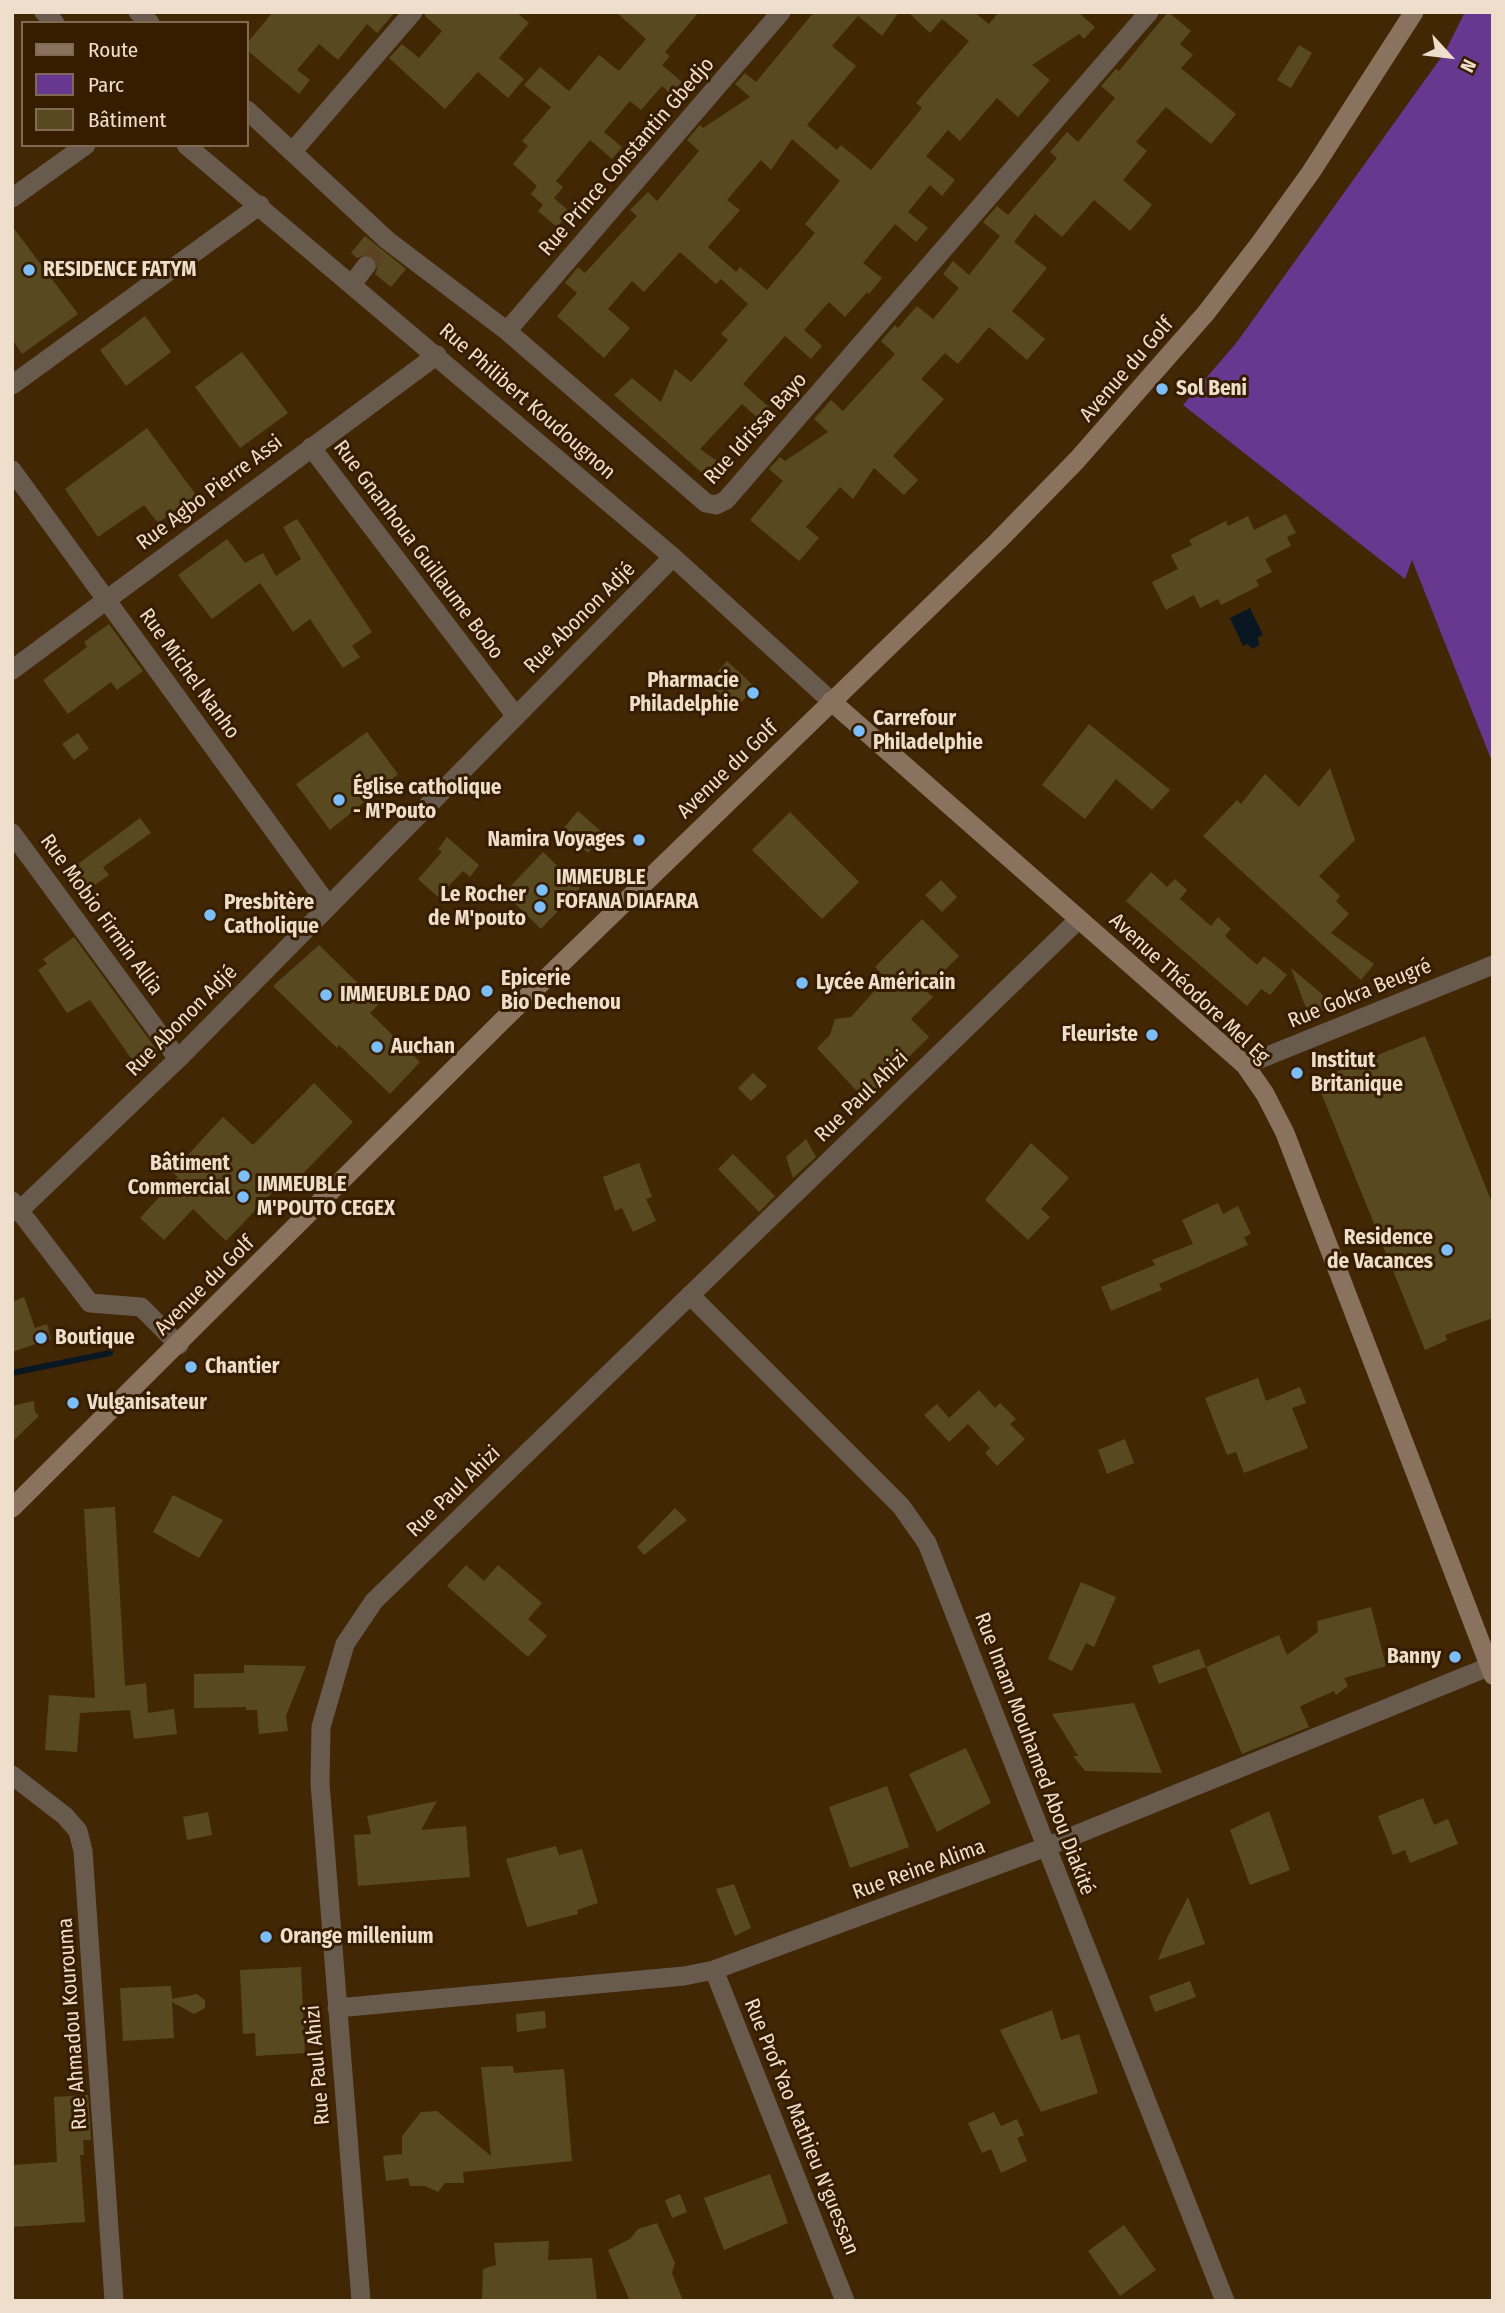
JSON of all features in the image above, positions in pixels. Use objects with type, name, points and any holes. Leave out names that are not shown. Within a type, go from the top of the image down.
[{"type":"main road","name":"Avenue du Golf","points":[[12,1508],[179,1345],[503,1020],[1077,460],[1206,313],[1311,172],[1413,12]]},
{"type":"main road","name":"Avenue Théodore Mel Eg","points":[[831,701],[1245,1065],[1277,1113],[1492,1669]]},
{"type":"street","points":[[293,151],[413,12]]},
{"type":"street","name":"Rue Prince Constantin Gbedjo","points":[[507,331],[781,12]]},
{"type":"street","name":"Rue Idrissa Bayo","points":[[248,111],[293,151],[385,243],[507,331],[706,503],[721,503],[1150,12]]},
{"type":"street","points":[[12,198],[83,147]]},
{"type":"street","name":"Rue Philibert Koudougnon","points":[[188,147],[353,283],[673,557],[831,701]]},
{"type":"street","points":[[12,385],[260,205]]},
{"type":"street","points":[[353,283],[366,267]]},
{"type":"street","name":"Rue Agbo Pierre Assi","points":[[12,670],[437,355]]},
{"type":"street","name":"Rue Gnanhoua Guillaume Bobo","points":[[311,447],[515,715]]},
{"type":"street","name":"Rue Michel Nanho","points":[[12,470],[328,905]]},
{"type":"street","name":"Rue Abonon Adjé","points":[[15,1208],[178,1059],[673,557]]},
{"type":"street","name":"Rue Mobio Firmin Allia","points":[[12,833],[178,1059]]},
{"type":"street","name":"Rue Paul Ahizi","points":[[361,2301],[320,1783],[321,1727],[345,1644],[374,1601],[1079,919]]},
{"type":"street","name":"Rue Gokra Beugré","points":[[1245,1065],[1493,965]]},
{"type":"street","points":[[15,1208],[90,1303],[141,1307],[179,1345]]},
{"type":"street","name":"Rue Imam Mouhamed Abou Diakité","points":[[690,1295],[915,1523],[927,1544],[1225,2301]]},
{"type":"street","name":"Rue Reine Alima","points":[[337,2008],[684,1976],[714,1970],[1046,1847],[1492,1669]]},
{"type":"street","name":"Rue Ahmadou Kourouma","points":[[12,1775],[65,1816],[78,1831],[83,1851],[114,2301]]},
{"type":"street","name":"Rue Prof Yao Mathieu N'guessan","points":[[714,1970],[845,2301]]},
{"type":"green space","points":[[1465,12],[1493,12],[1493,764],[1412,560],[1405,579],[1183,405],[1237,342],[1445,52]]},
{"type":"water","points":[[1250,608],[1263,635],[1258,637],[1259,645],[1253,649],[1247,644],[1243,646],[1230,618]]},
{"type":"building","points":[[273,12],[395,12],[377,33],[367,24],[338,60],[319,44],[297,70],[310,80],[299,94],[248,51],[248,42]]},
{"type":"building","points":[[425,12],[516,12],[529,23],[499,58],[524,79],[508,98],[478,72],[445,109],[389,58],[402,44],[419,58],[442,31],[425,16]]},
{"type":"building","points":[[616,12],[699,12],[665,52],[670,56],[662,65],[682,82],[671,94],[662,86],[641,110],[630,101],[604,132],[622,147],[612,159],[590,140],[556,181],[563,187],[554,198],[570,212],[557,227],[538,211],[543,205],[531,194],[537,186],[513,164],[528,146],[522,141],[551,107],[524,85],[540,67],[569,91],[599,55],[619,71],[646,39]]},
{"type":"building","points":[[814,12],[899,12],[882,36],[858,16],[832,46],[856,66],[807,125],[837,150],[841,145],[871,170],[922,108],[916,103],[969,41],[942,19],[930,33],[908,12],[974,12],[989,24],[999,12],[1078,12],[1095,27],[1084,39],[1079,34],[1032,65],[1050,80],[1018,117],[997,98],[960,141],[948,130],[926,156],[955,180],[942,196],[930,185],[908,212],[928,228],[916,242],[895,224],[863,263],[882,278],[869,294],[867,292],[845,317],[829,302],[804,330],[822,346],[811,359],[785,336],[743,384],[770,408],[759,419],[742,404],[700,449],[724,466],[710,480],[614,395],[632,378],[661,402],[675,369],[691,382],[728,340],[721,334],[748,304],[721,279],[716,284],[680,252],[644,292],[632,281],[608,309],[630,328],[604,358],[557,316],[577,293],[565,283],[578,267],[585,273],[637,216],[630,210],[648,192],[657,201],[699,151],[687,140],[700,125],[703,128],[750,97],[735,84],[745,73],[756,82]],"holes":[[[792,139],[840,181],[805,224],[815,233],[767,290],[740,267],[736,272],[708,247],[740,210],[727,200],[761,160],[771,170]]]},
{"type":"building","points":[[1168,12],[1191,31],[1180,44],[1193,55],[1181,68],[1236,114],[1211,144],[1166,107],[1136,142],[1147,151],[1123,180],[1152,205],[1130,231],[1094,200],[1062,237],[1035,214],[1014,242],[1047,268],[1012,311],[1045,339],[1027,360],[989,327],[958,364],[945,353],[921,379],[944,399],[893,456],[918,480],[904,495],[874,468],[853,499],[840,487],[806,527],[819,538],[799,561],[750,520],[783,481],[769,469],[780,457],[785,461],[828,432],[814,419],[831,400],[843,411],[895,354],[881,341],[895,325],[898,328],[917,306],[933,319],[959,288],[943,274],[953,261],[969,275],[1000,236],[983,222],[997,206],[1008,215],[1057,158],[1050,152],[1067,132],[1078,142],[1115,98],[1101,86],[1116,69],[1119,71]]},
{"type":"building","points":[[1299,45],[1312,53],[1291,88],[1277,80]]},
{"type":"building","name":"RESIDENCE FATYM","points":[[12,226],[78,314],[22,354],[12,339]]},
{"type":"building","points":[[365,236],[406,269],[391,287],[375,274],[378,267],[374,257],[367,254],[357,258],[351,253]]},
{"type":"building","points":[[145,316],[171,352],[126,386],[100,350]]},
{"type":"building","points":[[242,352],[288,413],[240,448],[195,387]]},
{"type":"building","points":[[147,428],[196,495],[158,523],[144,505],[98,537],[65,489]]},
{"type":"building","points":[[1286,514],[1296,533],[1287,537],[1291,546],[1265,559],[1272,572],[1256,580],[1259,586],[1221,605],[1218,599],[1200,608],[1194,595],[1166,610],[1152,582],[1178,569],[1171,555],[1192,545],[1189,540],[1226,521],[1228,526],[1248,516],[1254,530]]},
{"type":"building","points":[[297,519],[372,632],[352,646],[360,657],[343,668],[310,619],[293,632],[260,583],[212,619],[178,575],[227,539],[245,563],[263,553],[276,576],[301,559],[283,527]]},
{"type":"building","points":[[109,624],[143,671],[117,690],[111,682],[68,714],[43,680],[87,647],[84,642]]},
{"type":"building","points":[[727,661],[755,687],[736,708],[708,683]]},
{"type":"building","points":[[1089,724],[1170,790],[1152,810],[1116,779],[1085,819],[1042,785]]},
{"type":"building","points":[[367,732],[398,774],[330,830],[296,784]]},
{"type":"building","points":[[78,733],[89,749],[74,760],[62,744]]},
{"type":"building","points":[[1330,768],[1355,840],[1319,876],[1340,896],[1336,901],[1349,914],[1331,933],[1374,964],[1361,980],[1203,836],[1237,800],[1241,804],[1265,774],[1299,807]]},
{"type":"building","points":[[578,811],[604,834],[588,853],[562,830]]},
{"type":"building","points":[[790,812],[859,882],[822,919],[752,850]]},
{"type":"building","points":[[140,818],[151,833],[103,867],[109,875],[82,894],[67,872]]},
{"type":"building","points":[[447,837],[479,865],[470,877],[463,871],[438,897],[418,879],[442,852],[438,849]]},
{"type":"building","name":"IMMEUBLE FOFANA DIAFARA","points":[[543,852],[580,888],[541,929],[504,893]]},
{"type":"building","points":[[1151,872],[1167,887],[1175,879],[1187,890],[1180,899],[1211,926],[1218,917],[1231,929],[1225,936],[1257,965],[1264,956],[1287,975],[1270,995],[1261,989],[1247,1006],[1126,901]]},
{"type":"building","points":[[941,880],[957,897],[942,912],[925,895]]},
{"type":"building","points":[[922,919],[959,956],[925,990],[933,997],[911,1019],[929,1037],[865,1100],[817,1048],[830,1035],[835,1019],[851,1017],[886,978],[875,967]]},
{"type":"building","points":[[74,937],[159,1053],[138,1068],[90,1000],[67,1013],[38,970],[47,964],[43,959]]},
{"type":"building","name":"IMMEUBLE DAO","points":[[319,945],[379,1004],[370,1013],[420,1062],[390,1094],[339,1045],[337,1048],[273,986]]},
{"type":"building","points":[[1291,968],[1322,994],[1327,1009],[1309,1016]]},
{"type":"building","points":[[1425,1036],[1493,1205],[1493,1318],[1445,1335],[1447,1340],[1425,1350],[1316,1080]]},
{"type":"building","points":[[753,1073],[767,1086],[751,1101],[738,1088]]},
{"type":"building","points":[[314,1083],[353,1122],[292,1185],[286,1178],[226,1241],[193,1209],[164,1240],[140,1218],[178,1177],[172,1172],[223,1117],[253,1145]]},
{"type":"building","points":[[806,1139],[816,1157],[793,1178],[786,1157]]},
{"type":"building","points":[[1031,1143],[1069,1178],[1041,1209],[1050,1217],[1028,1240],[985,1200]]},
{"type":"building","points":[[733,1154],[775,1196],[759,1212],[718,1169]]},
{"type":"building","points":[[639,1163],[652,1197],[646,1199],[656,1221],[633,1232],[622,1208],[615,1211],[603,1177]]},
{"type":"building","points":[[1218,1203],[1223,1214],[1238,1206],[1251,1234],[1244,1237],[1248,1245],[1159,1284],[1162,1290],[1111,1311],[1101,1287],[1155,1265],[1152,1260],[1193,1244],[1182,1220]]},
{"type":"building","points":[[24,1297],[35,1328],[47,1324],[51,1339],[12,1352],[12,1302]]},
{"type":"building","points":[[1258,1378],[1266,1401],[1300,1387],[1306,1403],[1292,1408],[1308,1448],[1244,1473],[1236,1452],[1227,1455],[1205,1398]]},
{"type":"building","points":[[979,1390],[995,1408],[1000,1403],[1016,1419],[1010,1424],[1025,1439],[997,1466],[985,1453],[990,1448],[968,1424],[949,1442],[924,1415],[937,1404],[949,1418]]},
{"type":"building","points":[[34,1401],[35,1412],[39,1416],[12,1442],[12,1406]]},
{"type":"building","points":[[1125,1439],[1134,1463],[1107,1474],[1098,1450]]},
{"type":"building","points":[[173,1495],[223,1520],[199,1558],[153,1532]]},
{"type":"building","points":[[115,1507],[125,1686],[146,1683],[148,1713],[174,1709],[177,1734],[134,1739],[130,1710],[80,1713],[77,1752],[45,1750],[49,1695],[95,1698],[84,1509]]},
{"type":"building","points":[[675,1508],[687,1520],[644,1555],[637,1547]]},
{"type":"building","points":[[466,1565],[484,1581],[498,1565],[542,1603],[528,1619],[547,1636],[528,1657],[447,1586]]},
{"type":"building","points":[[1081,1582],[1116,1597],[1094,1647],[1086,1643],[1072,1671],[1048,1659]]},
{"type":"building","points":[[1371,1607],[1386,1666],[1344,1678],[1348,1686],[1336,1695],[1334,1691],[1300,1707],[1309,1727],[1242,1754],[1206,1667],[1279,1635],[1287,1655],[1318,1632],[1317,1621]]},
{"type":"building","points":[[1199,1649],[1206,1667],[1159,1684],[1152,1666]]},
{"type":"building","points":[[244,1665],[306,1666],[286,1716],[288,1731],[259,1734],[257,1710],[246,1710],[246,1707],[194,1708],[194,1674],[244,1673]]},
{"type":"building","points":[[1134,1703],[1162,1773],[1085,1771],[1073,1756],[1078,1756],[1052,1714]]},
{"type":"building","points":[[966,1748],[991,1803],[937,1832],[909,1774]]},
{"type":"building","points":[[887,1786],[909,1847],[850,1868],[829,1807]]},
{"type":"building","points":[[1423,1798],[1434,1825],[1448,1819],[1458,1844],[1410,1863],[1405,1850],[1393,1855],[1378,1816]]},
{"type":"building","points":[[437,1801],[421,1830],[466,1826],[470,1877],[358,1886],[354,1835],[371,1834],[367,1816]]},
{"type":"building","points":[[1269,1811],[1290,1870],[1250,1885],[1230,1830]]},
{"type":"building","points":[[208,1812],[212,1835],[187,1840],[183,1817]]},
{"type":"building","points":[[556,1846],[559,1855],[582,1849],[598,1903],[577,1910],[578,1914],[527,1927],[506,1859]]},
{"type":"building","points":[[734,1884],[751,1928],[735,1936],[716,1889]]},
{"type":"building","points":[[1188,1897],[1205,1944],[1158,1960],[1167,1938]]},
{"type":"building","points":[[301,1967],[305,2053],[256,2056],[255,2033],[243,2034],[240,1970]]},
{"type":"building","points":[[1190,1981],[1196,1997],[1155,2012],[1149,1996]]},
{"type":"building","points":[[171,1986],[172,1999],[197,1994],[205,2000],[205,2008],[194,2014],[172,2002],[174,2038],[123,2041],[120,1988]]},
{"type":"building","points":[[1052,2010],[1061,2040],[1079,2034],[1098,2093],[1041,2112],[1000,2030]]},
{"type":"building","points":[[545,2011],[546,2028],[517,2032],[516,2014]]},
{"type":"building","points":[[513,2066],[514,2073],[564,2069],[572,2161],[463,2172],[464,2183],[445,2183],[438,2192],[425,2186],[410,2186],[408,2178],[386,2181],[383,2156],[402,2154],[402,2136],[421,2112],[437,2111],[491,2156],[481,2067]]},
{"type":"building","points":[[88,2095],[91,2140],[83,2140],[84,2155],[80,2155],[85,2222],[12,2227],[12,2165],[57,2162],[54,2097]]},
{"type":"building","points":[[994,2112],[1001,2126],[1017,2119],[1024,2135],[1017,2138],[1027,2161],[1001,2173],[991,2149],[982,2153],[968,2123]]},
{"type":"building","points":[[770,2174],[788,2223],[724,2250],[704,2198]]},
{"type":"building","points":[[680,2194],[687,2212],[672,2218],[665,2200]]},
{"type":"building","points":[[657,2223],[675,2263],[672,2273],[683,2301],[630,2301],[608,2250],[630,2239],[638,2229]]},
{"type":"building","points":[[1124,2225],[1156,2270],[1120,2296],[1088,2251]]},
{"type":"building","points":[[549,2241],[548,2260],[592,2258],[597,2301],[482,2299],[483,2269],[496,2265],[494,2243]]},
{"type":"waterway","points":[[12,1373],[110,1353]]},
{"type":"tunnel","points":[[366,266],[383,246]]},
{"type":"place","name":"RESIDENCE FATYM","points":[[29,270]]},
{"type":"place","name":"Sol Beni","points":[[1162,389]]},
{"type":"place","name":"Pharmacie Philadelphie","points":[[753,693]]},
{"type":"place","name":"Carrefour Philadelphie","points":[[859,731]]},
{"type":"place","name":"Église catholique - M'Pouto","points":[[339,800]]},
{"type":"place","name":"Namira Voyages","points":[[639,840]]},
{"type":"place","name":"IMMEUBLE FOFANA DIAFARA","points":[[542,890]]},
{"type":"place","name":"Le Rocher de M'pouto","points":[[540,907]]},
{"type":"place","name":"Presbitère Catholique","points":[[210,915]]},
{"type":"place","name":"Lycée Américain","points":[[802,983]]},
{"type":"place","name":"Epicerie Bio Dechenou","points":[[487,991]]},
{"type":"place","name":"IMMEUBLE DAO","points":[[326,995]]},
{"type":"place","name":"Fleuriste","points":[[1152,1035]]},
{"type":"place","name":"Auchan","points":[[377,1047]]},
{"type":"place","name":"Institut Britanique","points":[[1297,1073]]},
{"type":"place","name":"Bâtiment Commercial","points":[[244,1176]]},
{"type":"place","name":"IMMEUBLE M'POUTO CEGEX","points":[[243,1197]]},
{"type":"place","name":"Residence de Vacances","points":[[1447,1250]]},
{"type":"place","name":"Boutique","points":[[41,1338]]},
{"type":"place","name":"Chantier","points":[[191,1367]]},
{"type":"place","name":"Vulganisateur","points":[[73,1403]]},
{"type":"place","name":"Banny","points":[[1455,1657]]},
{"type":"place","name":"Orange millenium","points":[[266,1937]]}]
